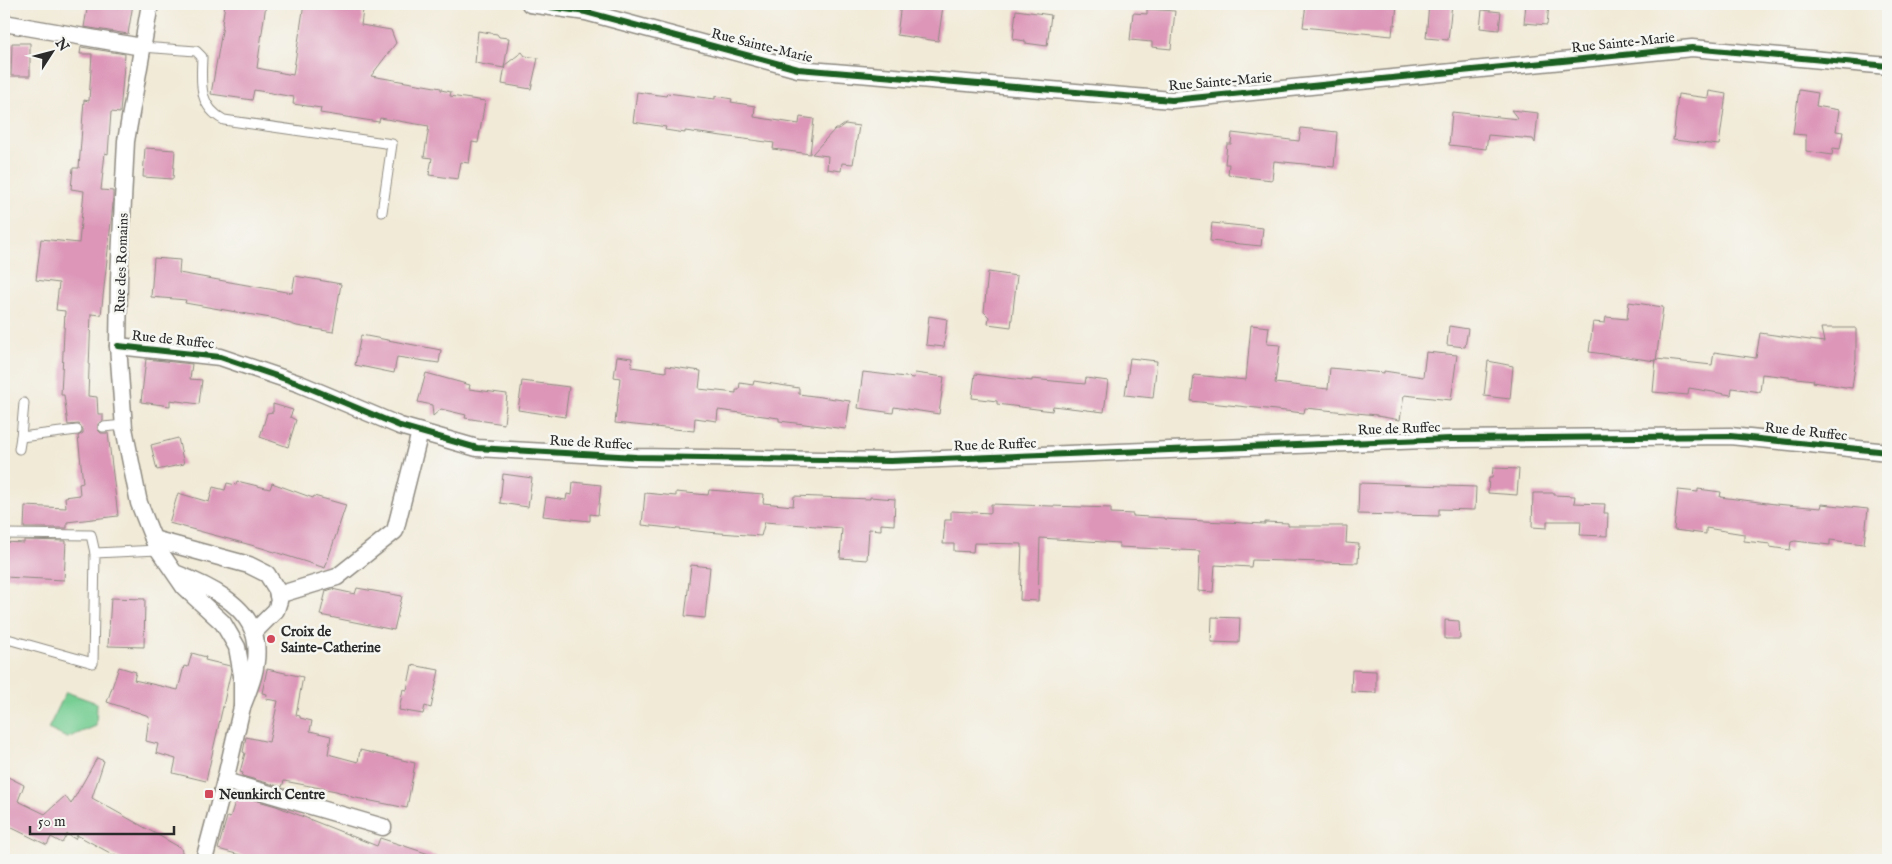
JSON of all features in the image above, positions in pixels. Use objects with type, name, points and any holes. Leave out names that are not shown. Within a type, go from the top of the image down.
[{"type":"street","name":"Rue des Romains","points":[[150,4],[126,141],[119,279],[118,346],[124,425],[139,502],[155,544],[194,597],[223,623],[234,640],[240,660],[242,707]]},
{"type":"street","name":"Rue Sainte-Marie","points":[[530,4],[586,12],[798,69],[1172,100],[1692,48],[1888,66]]},
{"type":"street","points":[[4,23],[142,47]]},
{"type":"street","name":"Rue de Ruffec","points":[[118,346],[220,357],[300,384],[400,426],[477,448],[636,457],[891,461],[1451,439],[1730,436],[1888,452]]},
{"type":"street","points":[[278,595],[337,576],[395,531],[420,432]]},
{"type":"street","points":[[155,544],[250,565],[267,574],[273,582],[279,602],[276,610],[254,632]]},
{"type":"street","name":"Rue des Romains","points":[[175,573],[201,584],[239,610],[248,620],[254,632],[256,643],[256,662],[251,685],[242,707],[204,860]]},
{"type":"street","points":[[225,781],[382,827]]},
{"type":"lane","points":[[142,47],[196,52],[202,57],[201,87],[205,102],[215,115],[224,120],[392,144],[382,212]]},
{"type":"lane","points":[[19,449],[24,403]]},
{"type":"lane","points":[[103,427],[124,425]]},
{"type":"lane","points":[[21,437],[77,430]]},
{"type":"lane","points":[[4,534],[91,535],[95,553],[92,663],[4,638]]},
{"type":"lane","points":[[95,553],[155,544]]},
{"type":"green space","points":[[66,692],[97,703],[96,726],[67,738],[48,729]]},
{"type":"building","points":[[88,4],[133,4],[128,34],[84,27]]},
{"type":"building","points":[[225,4],[266,4],[257,68],[293,75],[304,4],[324,4],[363,10],[361,25],[391,30],[396,43],[371,76],[441,88],[441,90],[451,92],[450,96],[485,101],[478,143],[472,142],[469,163],[461,162],[458,179],[429,175],[432,158],[424,157],[429,126],[380,118],[379,122],[320,113],[321,108],[293,104],[294,97],[254,90],[252,100],[211,94]]},
{"type":"building","points":[[901,4],[943,6],[938,41],[897,35]]},
{"type":"building","points":[[1306,4],[1397,4],[1392,36],[1303,27]]},
{"type":"building","points":[[1429,4],[1452,4],[1448,40],[1426,38]]},
{"type":"building","points":[[1526,4],[1549,4],[1547,25],[1524,23]]},
{"type":"building","points":[[1147,9],[1175,11],[1171,49],[1152,47],[1152,42],[1130,40],[1133,13],[1147,14]]},
{"type":"building","points":[[1016,10],[1051,15],[1047,46],[1013,39]]},
{"type":"building","points":[[1482,10],[1501,12],[1499,30],[1480,28]]},
{"type":"building","points":[[478,31],[509,38],[504,68],[475,63]]},
{"type":"building","points":[[12,43],[30,43],[30,76],[11,76]]},
{"type":"building","points":[[81,47],[125,54],[120,113],[111,112],[108,154],[105,153],[101,190],[113,191],[113,204],[101,315],[91,314],[88,396],[97,397],[98,414],[103,414],[103,421],[98,424],[98,430],[101,433],[108,433],[118,516],[67,522],[67,528],[24,528],[25,506],[66,508],[65,497],[80,495],[79,484],[83,483],[78,436],[83,433],[83,429],[79,424],[68,425],[64,395],[61,395],[65,311],[56,310],[59,283],[36,280],[41,239],[79,243],[84,191],[71,189],[73,168],[79,168],[84,100],[89,101],[92,54],[80,54]]},
{"type":"building","points":[[522,52],[525,56],[538,58],[531,89],[502,84],[505,65]]},
{"type":"building","points":[[1799,90],[1818,93],[1816,106],[1839,110],[1836,131],[1843,132],[1840,149],[1833,148],[1832,155],[1806,151],[1806,135],[1793,134]]},
{"type":"building","points":[[1709,91],[1726,94],[1719,145],[1673,140],[1678,94],[1708,98]]},
{"type":"building","points":[[637,92],[666,96],[667,93],[715,99],[715,96],[732,99],[731,102],[755,106],[754,117],[799,124],[800,117],[814,119],[810,154],[773,149],[774,143],[685,131],[685,133],[665,130],[666,127],[633,122]]},
{"type":"building","points":[[1511,110],[1538,113],[1535,143],[1533,139],[1488,135],[1486,149],[1449,145],[1452,112],[1518,119]]},
{"type":"building","points":[[845,124],[859,126],[853,164],[842,163],[841,171],[827,169],[828,156],[812,154],[835,129]]},
{"type":"building","points":[[1301,128],[1337,132],[1334,167],[1274,161],[1272,180],[1228,175],[1229,164],[1225,164],[1227,144],[1231,144],[1232,133],[1299,141]]},
{"type":"building","points":[[145,148],[175,150],[173,179],[143,177]]},
{"type":"building","points":[[1212,223],[1263,228],[1261,246],[1210,241]]},
{"type":"building","points":[[154,258],[180,260],[179,273],[292,293],[295,276],[341,284],[333,332],[297,326],[276,319],[185,303],[186,300],[151,297]]},
{"type":"building","points":[[988,272],[1017,276],[1011,327],[988,324],[989,317],[984,312]]},
{"type":"building","points":[[1629,302],[1663,307],[1656,361],[1589,352],[1593,322],[1605,323],[1606,317],[1627,319]]},
{"type":"building","points":[[929,316],[947,319],[944,347],[926,345]]},
{"type":"building","points":[[1251,325],[1269,327],[1267,344],[1280,345],[1275,383],[1328,389],[1330,368],[1384,373],[1384,371],[1423,377],[1426,352],[1457,355],[1451,400],[1404,395],[1400,420],[1377,415],[1305,408],[1304,413],[1191,401],[1194,375],[1246,380]]},
{"type":"building","points":[[1449,326],[1468,329],[1465,347],[1447,345]]},
{"type":"building","points":[[1821,328],[1856,328],[1856,359],[1852,388],[1813,382],[1814,380],[1762,374],[1760,392],[1732,388],[1731,395],[1689,388],[1688,395],[1653,392],[1656,359],[1712,365],[1714,352],[1756,358],[1760,333],[1824,342]]},
{"type":"building","points":[[361,335],[441,350],[439,363],[397,357],[394,373],[355,365]]},
{"type":"building","points":[[617,356],[632,358],[631,367],[666,372],[666,366],[701,371],[699,389],[736,393],[736,390],[739,390],[740,383],[753,385],[754,381],[799,388],[799,394],[850,401],[846,429],[779,421],[779,418],[718,410],[717,421],[695,418],[694,431],[615,423],[620,378],[614,377]]},
{"type":"building","points":[[1130,358],[1157,361],[1153,398],[1125,395]]},
{"type":"building","points":[[146,359],[192,364],[190,379],[202,380],[199,404],[170,400],[170,406],[141,402]]},
{"type":"building","points":[[1488,361],[1513,366],[1510,399],[1484,396]]},
{"type":"building","points":[[863,372],[914,378],[915,373],[944,377],[939,414],[894,407],[893,413],[858,408]]},
{"type":"building","points":[[426,373],[470,385],[469,389],[507,394],[504,424],[465,418],[466,415],[441,409],[433,416],[432,405],[418,402]]},
{"type":"building","points":[[975,374],[1032,381],[1032,379],[1085,384],[1086,378],[1108,381],[1104,412],[1053,406],[1052,411],[997,404],[997,401],[972,398]]},
{"type":"building","points":[[522,381],[569,387],[565,417],[518,410]]},
{"type":"building","points":[[273,404],[293,410],[290,417],[296,420],[288,447],[260,437],[267,413],[273,412]]},
{"type":"building","points":[[178,438],[184,464],[157,470],[151,445]]},
{"type":"building","points":[[1493,468],[1519,469],[1517,495],[1488,493],[1489,478],[1492,478]]},
{"type":"building","points":[[503,474],[532,478],[528,507],[500,503]]},
{"type":"building","points":[[237,481],[270,489],[272,483],[313,498],[314,496],[346,505],[325,568],[262,548],[169,523],[178,493],[209,502],[213,487],[225,490],[227,483],[236,485]]},
{"type":"building","points":[[573,482],[601,485],[598,515],[590,514],[590,521],[543,516],[546,497],[566,500],[567,494],[572,495]]},
{"type":"building","points":[[1359,483],[1476,487],[1475,510],[1439,509],[1439,516],[1358,514]]},
{"type":"building","points":[[1698,489],[1721,492],[1720,497],[1775,504],[1821,508],[1822,504],[1868,509],[1864,544],[1830,540],[1830,545],[1795,541],[1791,542],[1790,550],[1770,547],[1770,544],[1744,541],[1744,534],[1706,528],[1706,534],[1674,530],[1678,490],[1698,492]]},
{"type":"building","points":[[709,490],[764,494],[763,503],[793,506],[794,496],[895,499],[894,525],[881,524],[881,530],[869,529],[867,560],[840,558],[842,528],[765,522],[761,536],[642,525],[645,493],[676,496],[676,492],[708,495]]},
{"type":"building","points":[[1533,493],[1575,496],[1574,503],[1605,504],[1604,513],[1608,513],[1607,536],[1580,535],[1581,521],[1547,521],[1547,528],[1532,527]]},
{"type":"building","points":[[991,504],[1111,508],[1111,513],[1164,519],[1265,524],[1265,522],[1288,523],[1288,526],[1347,526],[1346,543],[1359,544],[1358,563],[1252,560],[1251,567],[1215,565],[1213,592],[1198,591],[1200,551],[1119,547],[1119,543],[1040,538],[1038,601],[1020,600],[1022,544],[974,543],[973,552],[954,551],[954,544],[943,544],[945,520],[951,520],[951,511],[991,513]]},
{"type":"building","points":[[24,540],[66,541],[64,580],[4,577],[4,542],[24,543]]},
{"type":"building","points":[[691,565],[710,567],[705,618],[685,616]]},
{"type":"building","points":[[357,588],[402,596],[394,630],[320,615],[326,591],[332,589],[355,594]]},
{"type":"building","points":[[111,598],[145,599],[144,647],[108,646]]},
{"type":"building","points":[[1212,617],[1240,618],[1239,643],[1211,642]]},
{"type":"building","points":[[1445,620],[1459,621],[1460,639],[1445,639]]},
{"type":"building","points":[[192,653],[206,657],[205,660],[230,666],[231,671],[206,781],[173,773],[176,759],[156,753],[158,744],[146,741],[149,716],[107,702],[119,667],[136,672],[134,680],[178,690],[184,666],[188,667]]},
{"type":"building","points":[[412,665],[439,670],[431,708],[425,706],[423,714],[399,710],[403,689],[407,690]]},
{"type":"building","points":[[267,669],[303,677],[296,715],[312,721],[310,731],[331,736],[328,754],[358,762],[360,750],[415,763],[407,808],[284,781],[282,787],[242,776],[243,773],[240,772],[245,753],[243,752],[246,737],[269,742],[278,701],[266,699],[267,694],[262,693]]},
{"type":"building","points":[[1352,670],[1376,671],[1376,693],[1351,692]]},
{"type":"building","points":[[97,758],[104,761],[92,798],[181,848],[184,860],[123,860],[77,835],[75,839],[67,834],[62,843],[51,837],[47,845],[8,826],[4,834],[4,775],[24,785],[18,801],[45,814],[65,796],[71,804]]},
{"type":"building","points":[[237,795],[276,806],[377,846],[380,838],[438,857],[437,860],[258,860],[218,849],[227,817],[230,818]]},
{"type":"cycle path","points":[[530,4],[586,12],[798,69],[1172,100],[1692,48],[1888,66]]},
{"type":"cycle path","points":[[118,346],[220,357],[300,384],[400,426],[477,448],[636,457],[891,461],[1451,439],[1730,436],[1888,452]]},
{"type":"place","name":"Croix de Sainte-Catherine","points":[[271,639]]},
{"type":"place","name":"Neunkirch Centre","points":[[209,794]]}]
